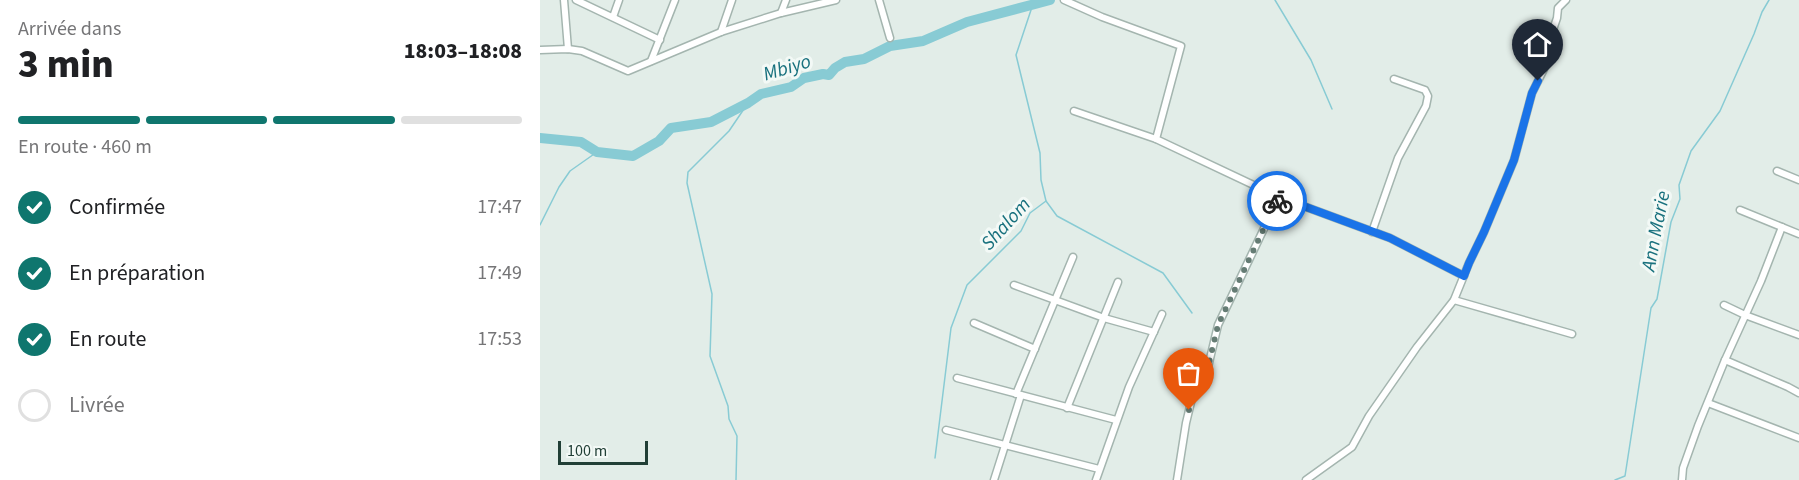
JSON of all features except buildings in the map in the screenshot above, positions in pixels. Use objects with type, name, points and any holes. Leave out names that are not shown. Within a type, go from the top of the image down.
[{"type":"street","points":[[564,0],[567,49]]},
{"type":"street","points":[[576,0],[660,40]]},
{"type":"street","points":[[613,18],[619,0]]},
{"type":"street","points":[[650,61],[675,0]]},
{"type":"street","points":[[721,32],[732,0]]},
{"type":"street","points":[[781,13],[786,0]]},
{"type":"street","points":[[540,50],[582,51],[628,71],[721,32],[781,13],[837,0]]},
{"type":"street","points":[[879,0],[890,38]]},
{"type":"street","points":[[1064,0],[1102,17],[1180,45],[1156,139]]},
{"type":"street","points":[[1306,480],[1352,447],[1369,416],[1417,347],[1454,300],[1514,160],[1532,93],[1544,69],[1545,53],[1557,18],[1558,8],[1566,0]]},
{"type":"street","points":[[1372,232],[1398,158],[1426,106],[1428,96],[1425,90],[1394,79]]},
{"type":"street","points":[[1074,111],[1156,139],[1279,197],[1390,238],[1464,276]]},
{"type":"street","points":[[1777,171],[1799,180]]},
{"type":"street","points":[[1177,480],[1192,398],[1208,367],[1218,325],[1279,197]]},
{"type":"street","points":[[1740,210],[1799,234]]},
{"type":"street","points":[[1682,480],[1683,468],[1708,403],[1782,227]]},
{"type":"street","points":[[994,480],[1018,395],[1073,257]]},
{"type":"street","points":[[1067,408],[1118,282]]},
{"type":"street","points":[[1014,285],[1104,318],[1155,332]]},
{"type":"street","points":[[1454,300],[1572,334]]},
{"type":"street","points":[[1724,305],[1799,335]]},
{"type":"street","points":[[1096,480],[1129,387],[1162,314]]},
{"type":"street","points":[[974,323],[1035,349]]},
{"type":"street","points":[[1725,360],[1799,393]]},
{"type":"street","points":[[957,378],[1116,420]]},
{"type":"street","points":[[1708,403],[1799,438]]},
{"type":"street","points":[[946,430],[1100,469]]},
{"type":"waterway","name":"Mbiyo","points":[[540,138],[581,142],[597,152],[633,156],[659,141],[671,128],[711,122],[761,94],[791,87],[804,78],[829,75],[845,62],[864,59],[890,46],[923,41],[967,22],[1050,0]]},
{"type":"waterway","points":[[1275,0],[1311,60],[1332,109]]},
{"type":"waterway","name":"Ann Marie","points":[[1615,480],[1625,476],[1651,308],[1657,299],[1671,222],[1680,199],[1679,185],[1691,151],[1720,111],[1769,0]]},
{"type":"waterway","name":"Shalom","points":[[1033,4],[1016,55],[1040,153],[1041,180],[1046,201],[1057,216],[1163,273],[1192,313]]},
{"type":"waterway","points":[[736,480],[737,436],[729,419],[728,406],[710,356],[712,294],[687,183],[688,172],[729,131],[748,103]]},
{"type":"waterway","points":[[540,225],[559,187],[570,171],[597,152]]},
{"type":"waterway","name":"Shalom","points":[[935,458],[951,328],[967,285],[1021,231],[1030,213],[1046,201]]},
{"type":"way so far","points":[[1189,410],[1192,398],[1208,367],[1218,325],[1277,201]]},
{"type":"route","points":[[1277,201],[1279,197],[1390,238],[1464,276],[1514,160],[1532,93],[1538,81]]}]
